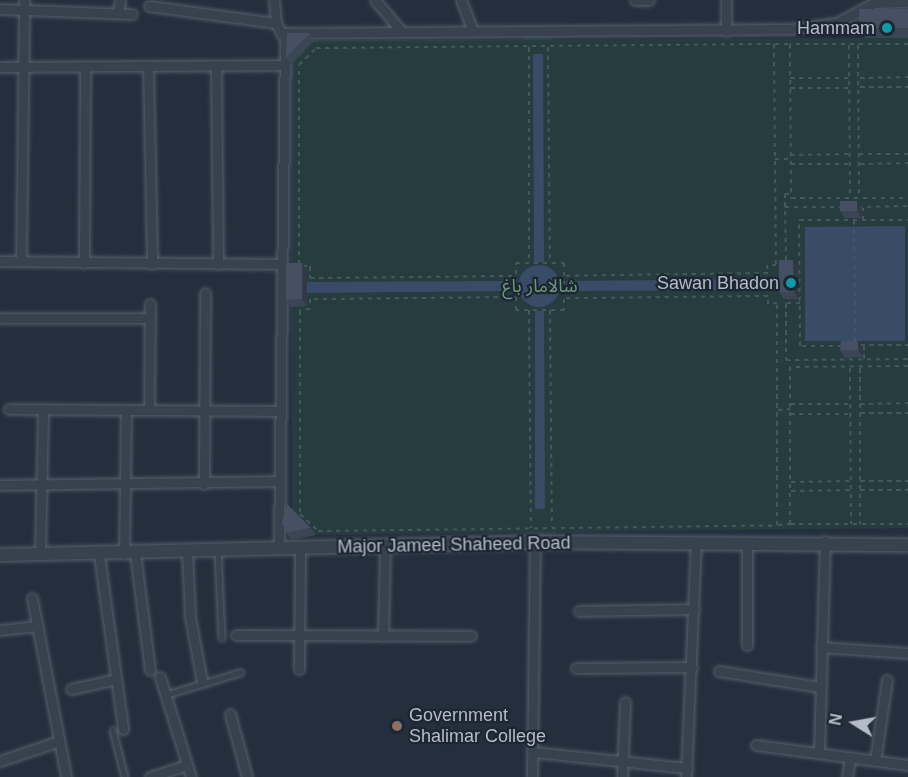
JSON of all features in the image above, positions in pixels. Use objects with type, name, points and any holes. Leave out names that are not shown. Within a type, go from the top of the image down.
[{"type":"street","points":[[64,11],[65,0]]},
{"type":"street","points":[[118,13],[120,0]]},
{"type":"street","points":[[274,0],[276,23],[283,36],[279,549]]},
{"type":"street","points":[[375,0],[402,32]]},
{"type":"street","points":[[461,0],[473,31]]},
{"type":"street","points":[[635,0],[649,0]]},
{"type":"street","points":[[726,0],[726,31]]},
{"type":"street","points":[[283,36],[289,31],[726,31],[828,26],[866,5],[888,1],[908,2]]},
{"type":"street","points":[[149,6],[170,4],[276,23]]},
{"type":"street","points":[[21,261],[20,67],[24,5]]},
{"type":"street","points":[[0,9],[24,5],[64,11],[132,14]]},
{"type":"street","points":[[0,67],[283,65]]},
{"type":"street","points":[[84,262],[85,66]]},
{"type":"street","points":[[148,66],[152,264]]},
{"type":"street","points":[[216,66],[218,264]]},
{"type":"street","points":[[0,261],[282,264]]},
{"type":"street","points":[[204,484],[205,293]]},
{"type":"street","points":[[149,410],[150,304]]},
{"type":"street","points":[[0,318],[150,318]]},
{"type":"street","points":[[9,409],[280,411]]},
{"type":"street","points":[[40,555],[43,409]]},
{"type":"street","points":[[126,410],[125,484],[130,554],[150,670]]},
{"type":"street","points":[[0,485],[204,484],[279,481]]},
{"type":"street","points":[[819,753],[825,541]]},
{"type":"street","name":"Major Jameel Shaheed Road","points":[[0,555],[99,555],[535,542],[825,541],[908,544]]},
{"type":"street","points":[[532,777],[535,542]]},
{"type":"street","points":[[533,753],[623,761],[686,772],[696,542]]},
{"type":"street","points":[[747,542],[747,645]]},
{"type":"street","points":[[383,636],[385,546]]},
{"type":"street","points":[[299,669],[300,548]]},
{"type":"street","points":[[187,551],[190,617],[202,682]]},
{"type":"street","points":[[99,555],[116,679],[118,729]]},
{"type":"street","points":[[32,598],[66,777]]},
{"type":"street","points":[[579,611],[694,609]]},
{"type":"street","points":[[0,630],[38,626]]},
{"type":"street","points":[[236,635],[471,636]]},
{"type":"street","points":[[821,647],[908,653]]},
{"type":"street","points":[[576,668],[692,667]]},
{"type":"street","points":[[719,671],[820,687]]},
{"type":"street","points":[[160,677],[191,777]]},
{"type":"street","points":[[71,689],[116,679]]},
{"type":"street","points":[[875,761],[887,680]]},
{"type":"street","points":[[622,777],[625,702]]},
{"type":"street","points":[[230,714],[247,777]]},
{"type":"street","points":[[0,761],[59,741]]},
{"type":"street","points":[[756,745],[908,765]]},
{"type":"street","points":[[847,777],[850,757]]},
{"type":"street","points":[[150,777],[188,765]]},
{"type":"lane","points":[[218,550],[222,638]]},
{"type":"lane","points":[[165,695],[202,682],[242,672]]},
{"type":"lane","points":[[118,729],[125,777]]},
{"type":"path","points":[[564,276],[768,273],[768,265],[776,265],[774,44]]},
{"type":"path","points":[[790,44],[790,198],[908,198]]},
{"type":"path","points":[[844,220],[845,207],[849,198],[849,44]]},
{"type":"path","points":[[858,44],[859,164],[863,220]]},
{"type":"path","points":[[516,276],[310,278],[310,266],[299,266],[299,65],[316,48],[908,44]]},
{"type":"path","points":[[529,47],[529,263]]},
{"type":"path","points":[[548,47],[550,263]]},
{"type":"path","points":[[859,78],[908,77]]},
{"type":"path","points":[[790,78],[849,78]]},
{"type":"path","points":[[859,87],[908,87]]},
{"type":"path","points":[[790,88],[849,88]]},
{"type":"path","points":[[790,155],[849,154]]},
{"type":"path","points":[[859,154],[908,154]]},
{"type":"path","points":[[775,159],[790,159]]},
{"type":"path","points":[[859,164],[908,163]]},
{"type":"path","points":[[790,164],[849,164]]},
{"type":"path","points":[[790,194],[785,194],[786,264],[799,264]]},
{"type":"path","points":[[785,207],[908,206]]},
{"type":"path","points":[[908,220],[799,220],[800,346],[908,345]]},
{"type":"path","points":[[854,220],[855,345]]},
{"type":"path","points":[[516,263],[529,263],[564,263],[564,309],[516,310],[516,263]]},
{"type":"path","points":[[564,298],[768,296],[768,304],[777,303],[777,525]]},
{"type":"path","points":[[516,297],[310,299],[310,309],[300,310],[300,514],[318,531],[908,524]]},
{"type":"path","points":[[800,303],[786,303],[786,360],[908,360]]},
{"type":"path","points":[[550,309],[552,527]]},
{"type":"path","points":[[529,310],[531,528]]},
{"type":"path","points":[[860,524],[860,404],[864,345]]},
{"type":"path","points":[[844,346],[849,367],[851,524]]},
{"type":"path","points":[[790,524],[790,367],[908,366]]},
{"type":"path","points":[[860,404],[908,403]]},
{"type":"path","points":[[790,404],[850,404]]},
{"type":"path","points":[[777,410],[790,409]]},
{"type":"path","points":[[860,413],[908,413]]},
{"type":"path","points":[[790,414],[850,414]]},
{"type":"path","points":[[790,482],[851,481]]},
{"type":"path","points":[[860,481],[908,481]]},
{"type":"path","points":[[790,490],[851,490]]},
{"type":"path","points":[[860,490],[908,490]]},
{"type":"green space","name":"شالامار باغ","points":[[908,18],[908,528],[557,532],[549,540],[533,540],[525,532],[302,535],[297,540],[287,536],[292,525],[290,48],[299,40],[520,40],[530,31],[544,31],[554,40],[865,38]]},
{"type":"water","points":[[533,54],[543,54],[544,262],[534,262]]},
{"type":"water","points":[[905,226],[905,341],[805,341],[805,227]]},
{"type":"water","points":[[539,265],[554,271],[560,286],[554,301],[539,307],[524,301],[518,286],[524,271]]},
{"type":"water","points":[[772,279],[772,290],[566,291],[566,281]]},
{"type":"water","points":[[515,281],[515,291],[307,293],[307,282]]},
{"type":"water","points":[[535,311],[544,311],[545,509],[535,509]]},
{"type":"building","points":[[859,9],[908,9],[908,28],[859,28]]},
{"type":"building","points":[[287,33],[310,33],[286,58]]},
{"type":"building","points":[[840,201],[857,201],[857,211],[840,211]]},
{"type":"building","points":[[779,260],[793,260],[794,292],[779,292]]},
{"type":"building","points":[[286,263],[302,263],[302,299],[286,300]]},
{"type":"building","points":[[841,341],[858,341],[858,350],[840,350]]},
{"type":"building","points":[[287,504],[311,528],[286,533],[282,523]]},
{"type":"place","name":"Hammam","points":[[887,28]]},
{"type":"place","name":"Sawan Bhadon","points":[[791,283]]},
{"type":"place","name":"Government Shalimar College","points":[[397,726]]}]
